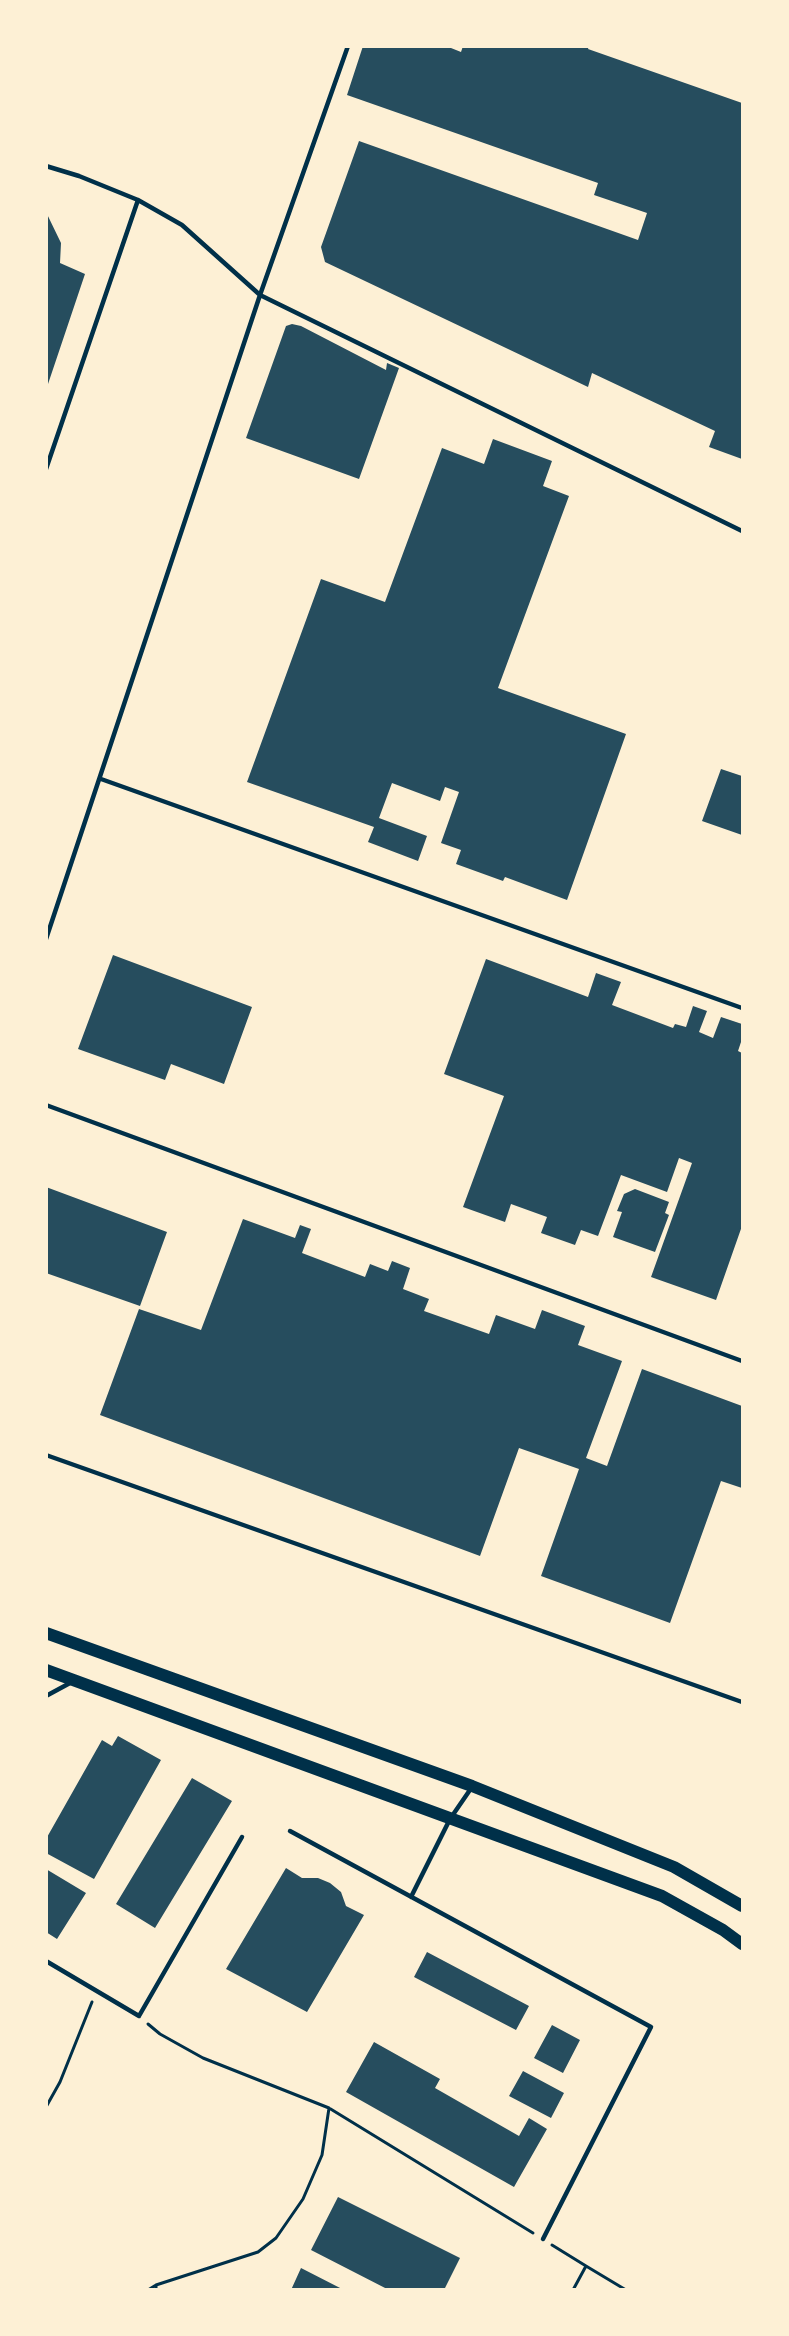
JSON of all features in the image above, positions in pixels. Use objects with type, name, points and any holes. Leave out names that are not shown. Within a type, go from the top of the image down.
[{"type":"main road","points":[[46,1633],[472,1786],[674,1867],[742,1906]]},
{"type":"main road","points":[[46,1670],[662,1896],[723,1930],[742,1944]]},
{"type":"lane","points":[[46,939],[260,295],[348,46]]},
{"type":"lane","points":[[46,166],[79,176],[138,200],[182,225],[260,295],[742,531]]},
{"type":"lane","points":[[46,469],[138,200]]},
{"type":"lane","points":[[101,779],[742,1008]]},
{"type":"lane","points":[[46,1106],[742,1361]]},
{"type":"lane","points":[[46,1455],[742,1702]]},
{"type":"lane","points":[[46,1696],[53,1690],[75,1681]]},
{"type":"lane","points":[[411,1897],[450,1819],[472,1786]]},
{"type":"lane","points":[[290,1831],[651,2027],[543,2240]]},
{"type":"lane","points":[[46,1961],[139,2016],[242,1837]]},
{"type":"path","points":[[46,2107],[60,2082],[97,1991]]},
{"type":"path","points":[[139,2016],[160,2034],[202,2058],[328,2108],[626,2289]]},
{"type":"path","points":[[148,2289],[258,2252],[276,2238],[303,2199],[322,2155],[328,2108]]},
{"type":"path","points":[[573,2289],[586,2266]]},
{"type":"building","points":[[363,46],[446,46],[461,52],[463,46],[589,46],[588,49],[742,103],[742,459],[709,447],[715,431],[592,373],[588,387],[325,262],[321,247],[359,141],[638,240],[647,213],[594,195],[598,183],[347,95]]},
{"type":"building","points":[[46,212],[61,243],[60,263],[85,274],[47,387]]},
{"type":"building","points":[[292,324],[301,326],[386,370],[387,363],[399,368],[359,479],[246,438],[286,326]]},
{"type":"building","points":[[493,439],[552,461],[543,486],[569,496],[498,688],[626,734],[567,900],[505,877],[503,881],[456,864],[461,850],[441,843],[459,792],[445,787],[440,801],[392,783],[379,818],[427,836],[418,861],[368,842],[374,827],[247,782],[321,579],[385,602],[442,448],[484,464]]},
{"type":"building","points":[[721,769],[742,776],[742,835],[702,821]]},
{"type":"building","points":[[113,955],[252,1007],[224,1084],[171,1064],[165,1080],[78,1049]]},
{"type":"building","points":[[486,959],[588,997],[596,973],[621,982],[612,1005],[673,1028],[675,1024],[686,1027],[693,1006],[707,1011],[699,1032],[713,1038],[721,1017],[742,1024],[742,1039],[738,1051],[742,1053],[742,1226],[716,1300],[651,1277],[692,1163],[679,1158],[667,1192],[621,1175],[598,1236],[581,1230],[575,1245],[541,1233],[547,1217],[511,1204],[505,1222],[463,1207],[504,1096],[444,1074]]},
{"type":"building","points":[[46,1187],[167,1232],[140,1306],[46,1273]]},
{"type":"building","points":[[635,1189],[669,1202],[665,1213],[669,1215],[655,1252],[613,1237],[622,1212],[617,1211],[624,1194]]},
{"type":"building","points":[[243,1219],[295,1238],[300,1225],[311,1229],[302,1253],[365,1277],[370,1264],[388,1271],[392,1261],[410,1268],[403,1289],[429,1299],[424,1311],[489,1334],[496,1315],[535,1329],[542,1310],[585,1326],[578,1345],[622,1361],[586,1458],[607,1466],[642,1369],[742,1406],[742,1488],[721,1481],[670,1623],[541,1576],[579,1469],[519,1448],[480,1556],[100,1415],[139,1309],[201,1330]]},
{"type":"building","points":[[118,1736],[161,1760],[94,1879],[46,1853],[46,1839],[102,1740],[112,1746]]},
{"type":"building","points":[[192,1778],[232,1801],[155,1928],[116,1904]]},
{"type":"building","points":[[286,1868],[302,1878],[318,1878],[330,1883],[341,1892],[346,1906],[364,1915],[307,2012],[226,1969]]},
{"type":"building","points":[[46,1869],[86,1893],[57,1939],[46,1932]]},
{"type":"building","points":[[427,1952],[529,2006],[516,2030],[414,1977]]},
{"type":"building","points":[[552,2025],[580,2040],[563,2073],[534,2058]]},
{"type":"building","points":[[374,2042],[440,2079],[435,2088],[519,2136],[529,2118],[547,2129],[514,2187],[346,2092]]},
{"type":"building","points":[[523,2071],[564,2093],[551,2118],[509,2096]]},
{"type":"building","points":[[338,2197],[460,2258],[444,2290],[389,2290],[311,2250]]},
{"type":"building","points":[[301,2268],[344,2290],[291,2290]]}]
